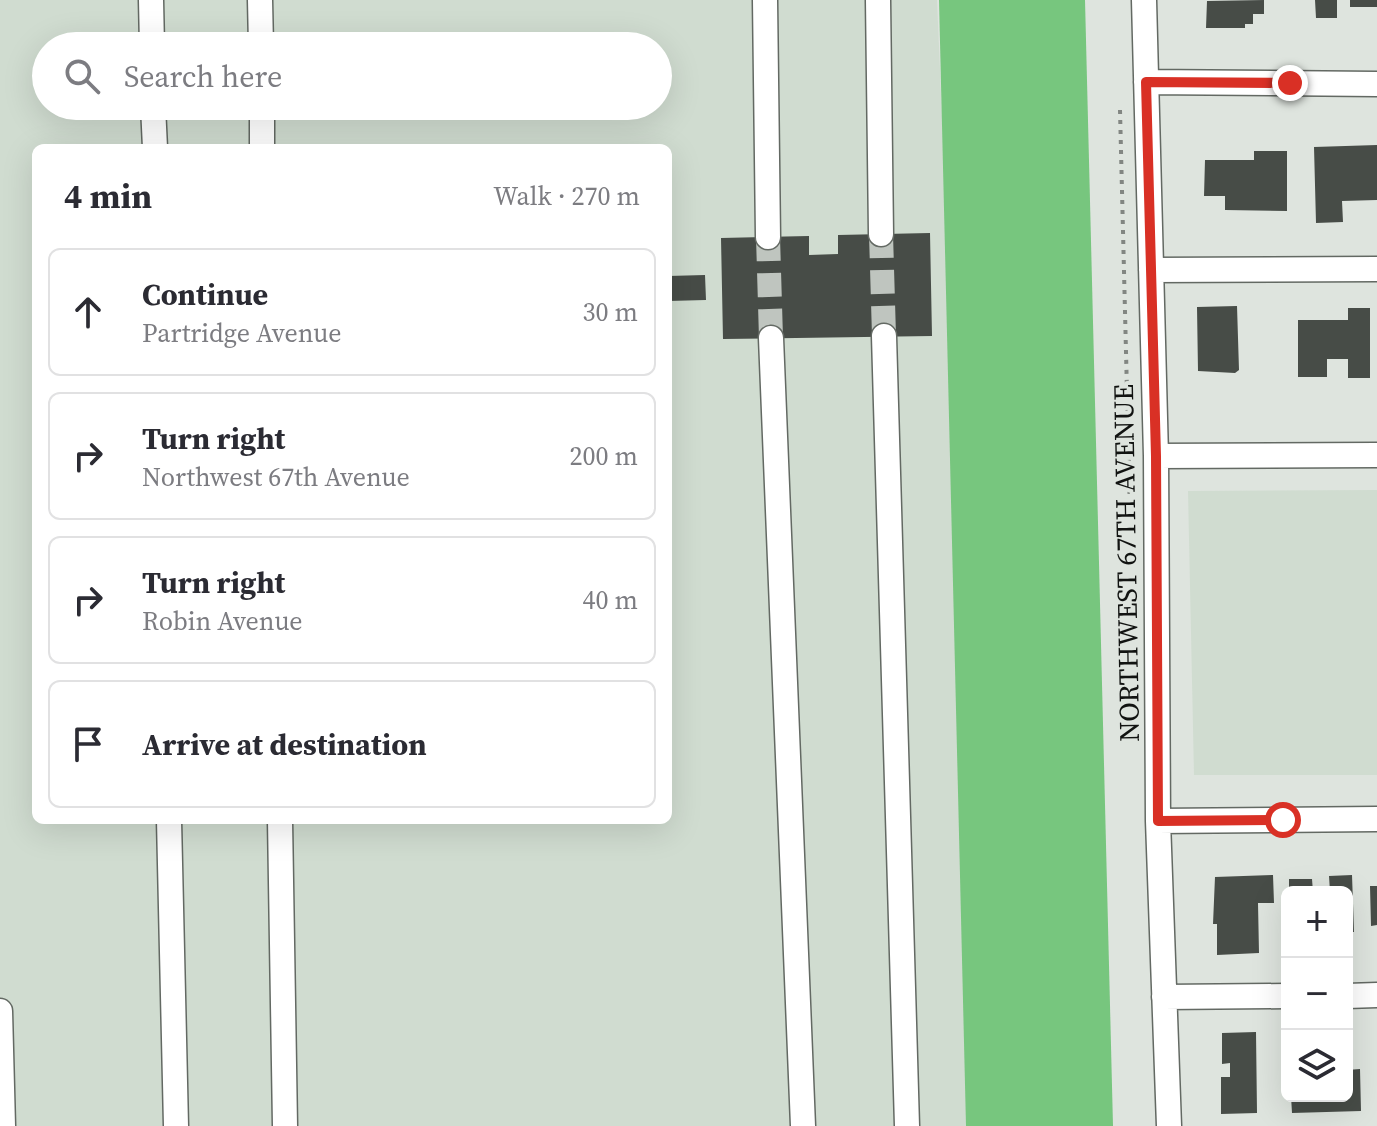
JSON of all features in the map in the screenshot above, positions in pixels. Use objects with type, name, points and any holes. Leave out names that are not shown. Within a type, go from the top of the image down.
[{"type":"street","points":[[151,0],[152,32]]},
{"type":"street","points":[[260,0],[261,32]]},
{"type":"street","points":[[765,0],[768,237]]},
{"type":"street","points":[[878,0],[881,234]]},
{"type":"street","name":"NORTHWEST 67TH AVENUE","points":[[1144,0],[1156,456],[1158,821],[1169,1126]]},
{"type":"street","points":[[1146,82],[1377,84]]},
{"type":"street","points":[[154,120],[155,144]]},
{"type":"street","points":[[262,120],[262,144]]},
{"type":"street","points":[[1151,270],[1377,269]]},
{"type":"street","points":[[884,336],[907,1126]]},
{"type":"street","points":[[771,338],[803,1126]]},
{"type":"street","points":[[1156,456],[1377,455]]},
{"type":"street","points":[[1158,821],[1377,819]]},
{"type":"street","points":[[169,824],[176,1126]]},
{"type":"street","points":[[280,824],[285,1126]]},
{"type":"street","points":[[1353,996],[1377,995]]},
{"type":"street","points":[[1164,997],[1281,996]]},
{"type":"street","points":[[0,1011],[3,1126]]},
{"type":"shaded area","points":[[0,0],[937,0],[985,1126],[0,1126]]},
{"type":"shaded area","points":[[939,0],[1085,0],[1113,1126],[966,1126]]},
{"type":"shaded area","points":[[1377,490],[1377,775],[1194,775],[1188,491]]},
{"type":"building","points":[[1264,0],[1264,14],[1253,14],[1253,24],[1245,24],[1245,28],[1206,28],[1207,1]]},
{"type":"building","points":[[1315,0],[1337,0],[1337,18],[1316,18]]},
{"type":"building","points":[[1350,0],[1377,0],[1377,7],[1350,7]]},
{"type":"building","points":[[1377,145],[1377,200],[1342,201],[1343,222],[1316,223],[1314,147]]},
{"type":"building","points":[[1254,151],[1287,151],[1287,211],[1225,210],[1225,196],[1204,196],[1205,160],[1254,160]]},
{"type":"building","points":[[930,233],[932,336],[723,339],[721,238],[809,236],[809,255],[838,254],[838,235]]},
{"type":"building","points":[[705,275],[706,300],[672,301],[672,276]]},
{"type":"building","points":[[1237,306],[1239,370],[1235,373],[1198,371],[1197,307]]},
{"type":"building","points":[[1348,308],[1370,308],[1370,378],[1348,378],[1348,359],[1327,359],[1327,377],[1298,377],[1298,320],[1348,320]]},
{"type":"building","points":[[1273,875],[1274,903],[1258,903],[1259,953],[1217,955],[1217,924],[1213,924],[1215,877]]},
{"type":"building","points":[[1352,875],[1352,886],[1330,886],[1329,876]]},
{"type":"building","points":[[1289,879],[1312,879],[1313,886],[1289,886]]},
{"type":"building","points":[[1370,886],[1377,886],[1377,925],[1371,926]]},
{"type":"building","points":[[1256,1032],[1257,1113],[1221,1114],[1221,1077],[1230,1077],[1230,1063],[1222,1064],[1222,1033]]},
{"type":"building","points":[[1360,1069],[1361,1111],[1292,1113],[1291,1102],[1353,1102],[1353,1070]]},
{"type":"tunnel","points":[[881,234],[884,336]]},
{"type":"tunnel","points":[[768,237],[771,338]]},
{"type":"route","points":[[1283,820],[1158,821],[1156,456],[1146,82],[1290,83]]}]
